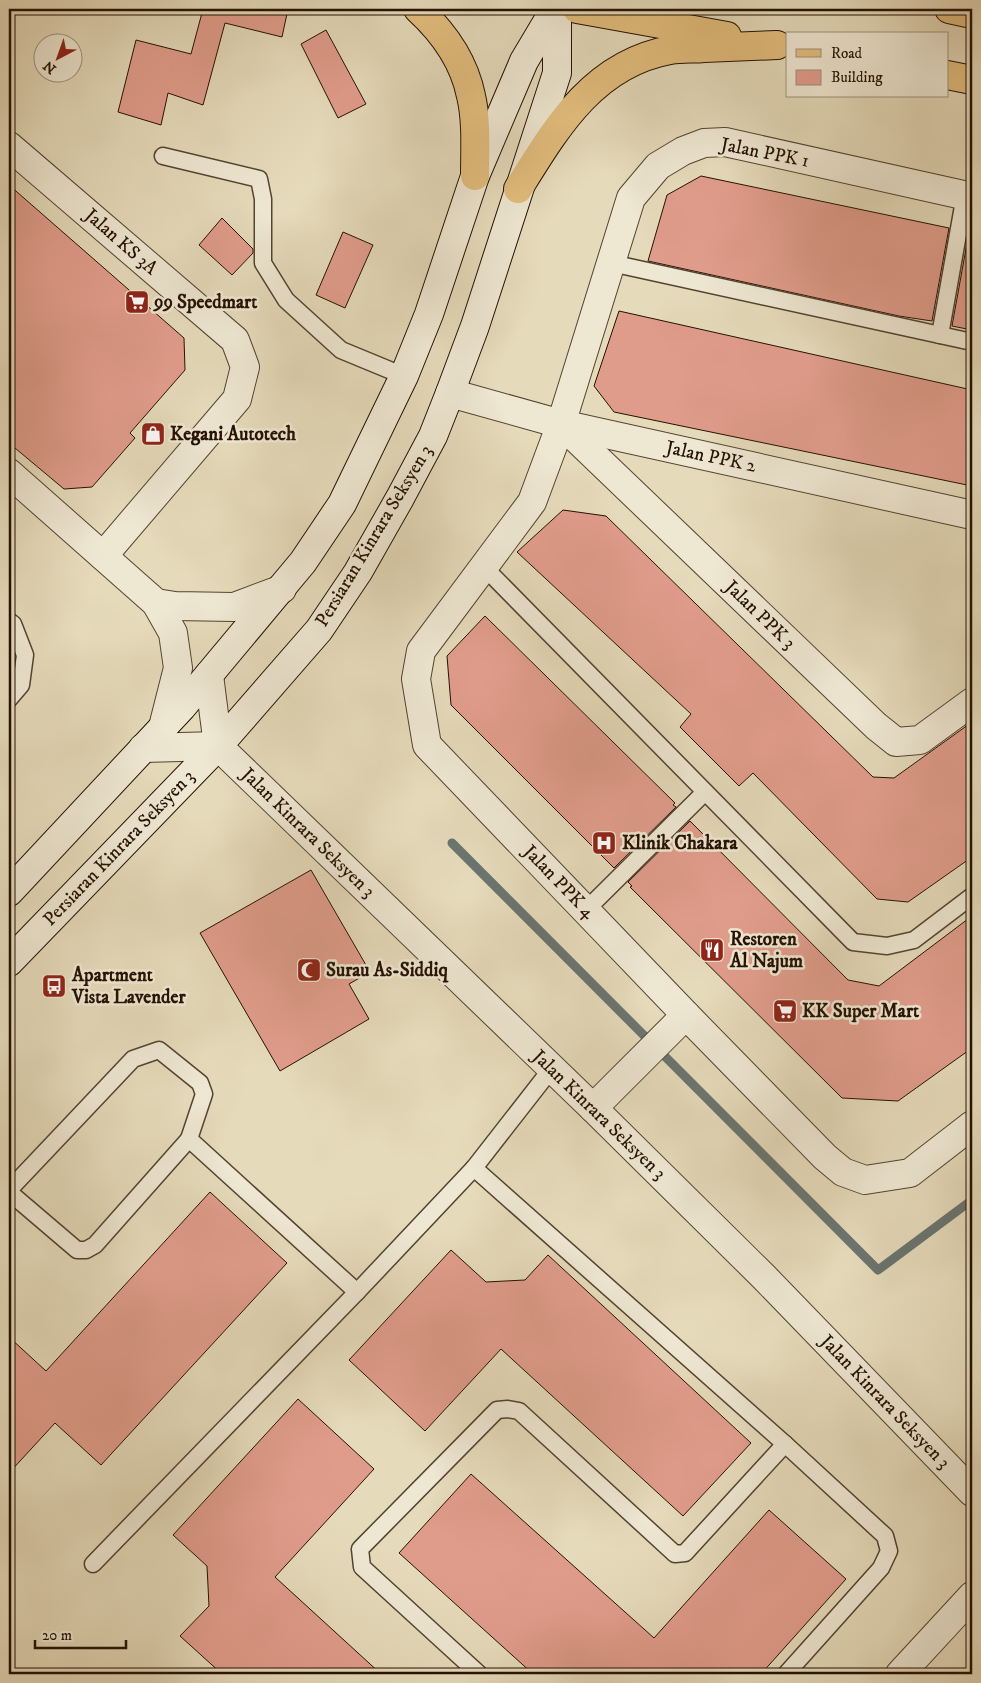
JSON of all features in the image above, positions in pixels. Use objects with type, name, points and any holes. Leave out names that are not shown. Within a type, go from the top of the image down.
[{"type":"main road","points":[[418,9],[436,25],[457,57],[471,96],[475,176]]},
{"type":"main road","points":[[577,9],[782,46]]},
{"type":"main road","points":[[949,9],[972,14]]},
{"type":"main road","points":[[518,189],[555,131],[580,101],[608,76],[638,58],[671,50],[782,46]]},
{"type":"main road","points":[[948,75],[972,80]]},
{"type":"street","name":"Persiaran Kinrara Seksyen 3","points":[[9,892],[209,675],[303,562],[342,504],[404,376],[428,314],[475,176],[524,61],[556,9]]},
{"type":"street","name":"Persiaran Kinrara Seksyen 3","points":[[9,962],[218,746],[319,630],[352,580],[400,498],[433,436],[475,326],[557,73],[556,9]]},
{"type":"street","name":"Jalan PPK 1","points":[[561,424],[631,198],[658,166],[683,151],[704,143],[725,142],[969,196]]},
{"type":"street","name":"Jalan KS 3A","points":[[9,146],[235,340],[245,367],[237,399],[103,556]]},
{"type":"street","name":"Jalan PPK 2","points":[[450,393],[561,424],[972,515]]},
{"type":"street","name":"Jalan PPK 4","points":[[561,424],[532,502],[421,651],[416,679],[427,745],[586,910],[677,1025],[843,1172],[865,1180],[910,1173],[972,1125]]},
{"type":"street","name":"Jalan PPK 3","points":[[561,424],[869,720],[896,742],[920,740],[972,702]]},
{"type":"street","points":[[9,473],[156,603],[172,633],[178,668],[163,727]]},
{"type":"street","points":[[156,603],[175,606],[234,607],[282,589]]},
{"type":"street","points":[[143,748],[218,746],[209,675]]},
{"type":"street","name":"Jalan Kinrara Seksyen 3","points":[[218,746],[594,1108],[764,1277],[972,1492]]},
{"type":"street","points":[[594,1108],[677,1025]]},
{"type":"street","points":[[900,1674],[970,1603]]},
{"type":"lane","points":[[163,156],[259,179],[263,198],[263,263],[286,300],[341,350],[404,376]]},
{"type":"lane","points":[[940,335],[969,196]]},
{"type":"lane","points":[[611,263],[972,342]]},
{"type":"lane","points":[[484,567],[853,942],[887,946],[914,940],[972,896]]},
{"type":"lane","points":[[9,621],[25,655],[21,685],[9,699]]},
{"type":"lane","points":[[586,910],[705,792]]},
{"type":"lane","points":[[158,1050],[200,1084],[204,1094],[188,1139],[95,1244],[86,1250],[76,1250],[9,1191],[134,1059],[158,1050]]},
{"type":"lane","points":[[92,1564],[357,1292],[474,1168],[552,1068]]},
{"type":"lane","points":[[188,1139],[357,1292]]},
{"type":"lane","points":[[474,1168],[785,1444],[885,1536],[889,1551],[881,1568],[786,1674]]},
{"type":"lane","points":[[479,1674],[362,1567],[360,1549],[497,1410],[519,1411],[676,1554],[685,1553],[785,1444]]},
{"type":"building","points":[[203,9],[288,9],[282,37],[225,23],[203,105],[168,93],[161,125],[118,112],[136,40],[191,54]]},
{"type":"building","points":[[326,30],[366,104],[338,118],[301,44]]},
{"type":"building","points":[[701,176],[949,228],[932,321],[899,316],[648,261],[667,195]]},
{"type":"building","points":[[9,185],[184,338],[185,370],[130,433],[135,438],[92,487],[64,489],[9,443]]},
{"type":"building","points":[[222,218],[253,249],[253,253],[232,275],[199,245]]},
{"type":"building","points":[[343,232],[373,245],[345,308],[316,295]]},
{"type":"building","points":[[969,232],[972,232],[972,330],[952,326]]},
{"type":"building","points":[[619,311],[972,390],[972,486],[614,412],[594,386]]},
{"type":"building","points":[[563,510],[606,516],[873,777],[894,778],[972,722],[972,857],[908,902],[877,899],[753,773],[739,786],[680,727],[691,714],[517,552]]},
{"type":"building","points":[[485,616],[675,803],[673,805],[676,807],[614,868],[451,705],[447,656]]},
{"type":"building","points":[[690,821],[848,980],[879,986],[972,916],[972,1048],[898,1101],[842,1098],[630,887],[632,886],[628,882]]},
{"type":"building","points":[[311,870],[370,972],[349,984],[369,1019],[280,1071],[200,933]]},
{"type":"building","points":[[210,1192],[287,1263],[101,1465],[55,1423],[9,1473],[9,1337],[46,1371]]},
{"type":"building","points":[[451,1250],[486,1282],[525,1280],[548,1255],[751,1443],[683,1516],[501,1349],[425,1431],[349,1360]]},
{"type":"building","points":[[298,1399],[374,1469],[275,1577],[381,1674],[222,1674],[180,1636],[209,1606],[207,1566],[173,1535]]},
{"type":"building","points":[[471,1474],[654,1638],[769,1510],[846,1579],[761,1674],[533,1674],[399,1553]]},
{"type":"waterway","points":[[452,843],[878,1270],[972,1200]]},
{"type":"place","name":"99 Speedmart","points":[[137,302]]},
{"type":"place","name":"Kegani Autotech","points":[[153,434]]},
{"type":"place","name":"Klinik Chakara","points":[[604,843]]},
{"type":"place","name":"Restoren Al Najum","points":[[712,950]]},
{"type":"place","name":"Surau As-Siddiq","points":[[309,970]]},
{"type":"place","name":"Apartment Vista Lavender","points":[[54,986]]},
{"type":"place","name":"KK Super Mart","points":[[785,1011]]}]
